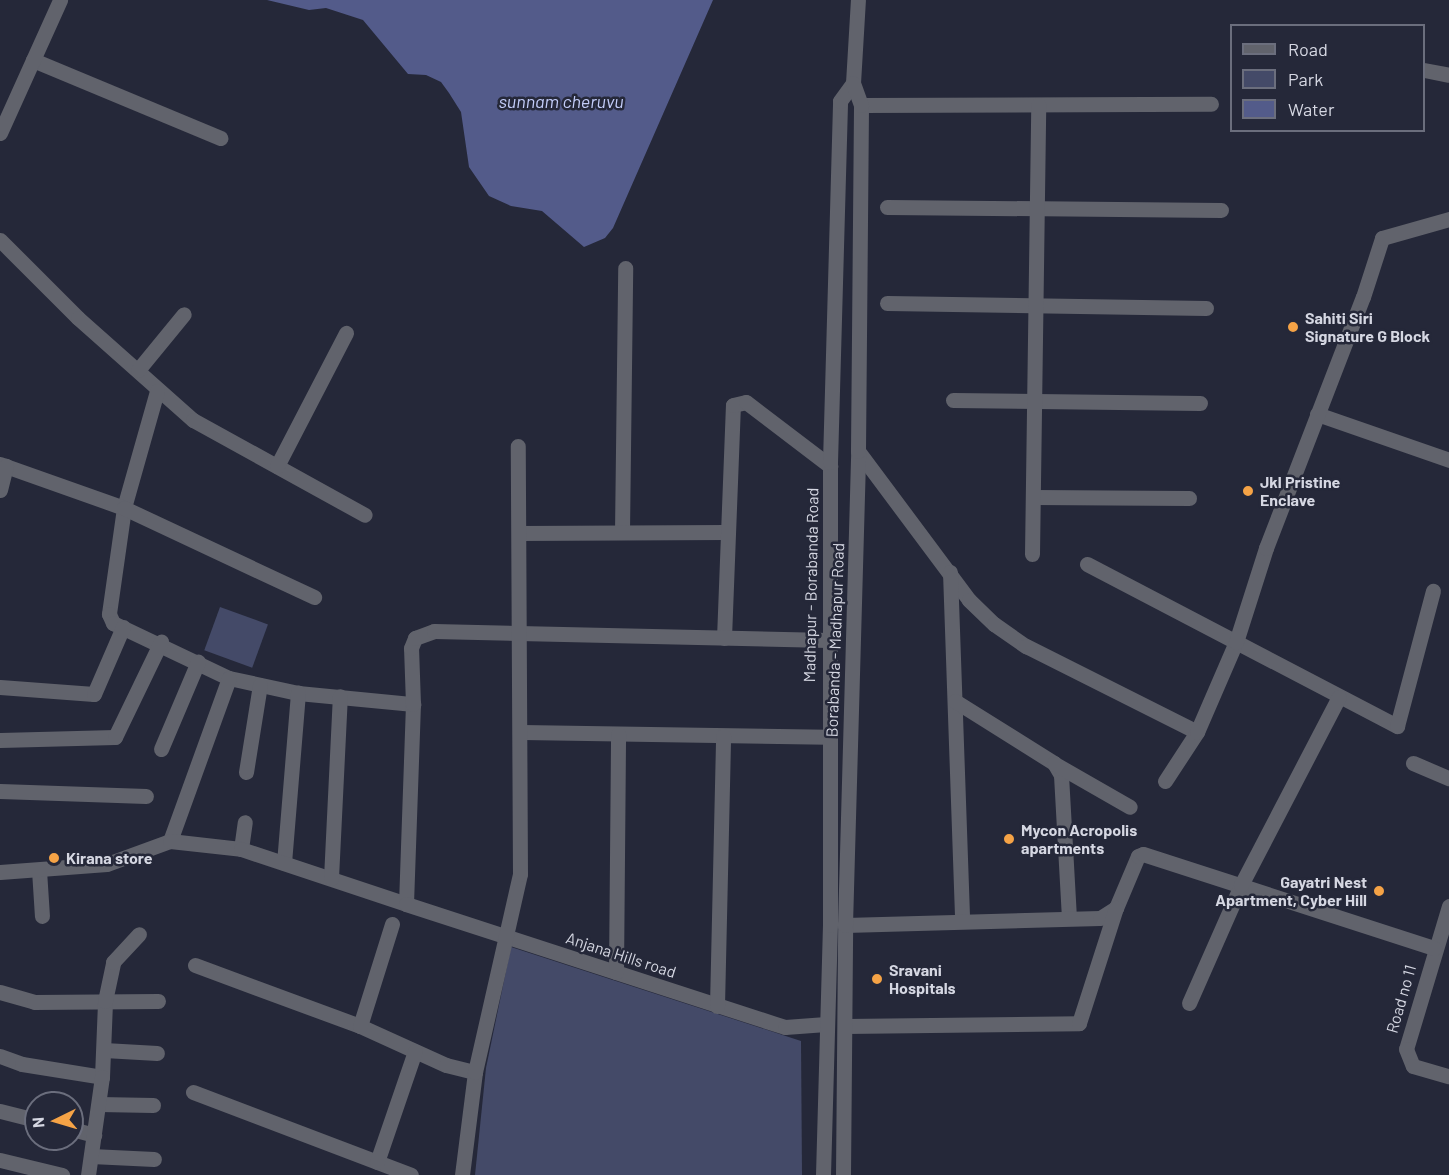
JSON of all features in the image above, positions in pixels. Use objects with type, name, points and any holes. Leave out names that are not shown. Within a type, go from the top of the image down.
[{"type":"street","points":[[0,133],[60,0]]},
{"type":"street","name":"Madhapur - Borabanda Road","points":[[823,1175],[830,925],[827,737],[830,466],[840,101],[853,83],[858,0]]},
{"type":"street","points":[[33,60],[220,138]]},
{"type":"street","points":[[1425,70],[1449,75]]},
{"type":"street","points":[[853,83],[861,105],[1210,104]]},
{"type":"street","name":"Borabanda - Madhapur Road","points":[[843,1175],[845,925],[858,451],[861,105]]},
{"type":"street","points":[[1032,554],[1038,105]]},
{"type":"street","points":[[887,207],[1221,210]]},
{"type":"street","points":[[1165,781],[1197,732],[1236,642],[1266,548],[1382,238],[1449,219]]},
{"type":"street","points":[[0,240],[78,318],[138,370],[157,391],[194,420],[365,515]]},
{"type":"street","points":[[622,532],[625,268]]},
{"type":"street","points":[[887,303],[1206,308]]},
{"type":"street","points":[[138,370],[184,314]]},
{"type":"street","points":[[277,466],[346,333]]},
{"type":"street","points":[[157,391],[124,508],[109,614],[113,623],[161,642],[229,678],[298,693],[413,704]]},
{"type":"street","points":[[953,400],[1200,403]]},
{"type":"street","points":[[724,638],[726,532],[733,405],[746,402],[830,466]]},
{"type":"street","points":[[1317,414],[1449,460]]},
{"type":"street","points":[[462,1175],[475,1072],[520,874],[522,732],[518,446]]},
{"type":"street","points":[[858,451],[969,600],[1026,646],[1197,732]]},
{"type":"street","points":[[0,490],[3,465],[124,508],[314,597]]},
{"type":"street","points":[[1033,497],[1189,498]]},
{"type":"street","points":[[519,533],[726,532]]},
{"type":"street","points":[[1087,564],[1396,726],[1433,591]]},
{"type":"street","points":[[950,572],[963,919]]},
{"type":"street","points":[[0,687],[94,694],[123,627]]},
{"type":"street","points":[[406,904],[413,704],[411,648],[415,638],[434,631],[828,640]]},
{"type":"street","points":[[0,740],[115,736],[161,642]]},
{"type":"street","points":[[161,749],[198,662]]},
{"type":"street","points":[[0,872],[108,864],[170,841],[229,678]]},
{"type":"street","points":[[246,772],[260,685]]},
{"type":"street","points":[[284,863],[298,693]]},
{"type":"street","points":[[331,878],[340,696]]},
{"type":"street","points":[[1189,1003],[1241,885],[1339,697]]},
{"type":"street","points":[[955,701],[1130,807]]},
{"type":"street","points":[[522,732],[827,737]]},
{"type":"street","points":[[616,972],[618,734]]},
{"type":"street","points":[[717,1006],[723,735]]},
{"type":"street","points":[[1054,763],[1064,789],[1069,916]]},
{"type":"street","points":[[1413,763],[1449,778]]},
{"type":"street","points":[[0,790],[146,796]]},
{"type":"street","points":[[241,849],[245,822]]},
{"type":"street","name":"Anjana Hills road","points":[[170,841],[241,849],[717,1006],[794,1029],[826,1024]]},
{"type":"street","points":[[844,1026],[1079,1023],[1116,908],[1138,856],[1143,854],[1434,948]]},
{"type":"street","points":[[39,870],[42,916]]},
{"type":"street","name":"Road no 11","points":[[1449,906],[1434,948],[1406,1049],[1413,1066],[1449,1076]]},
{"type":"street","points":[[845,925],[1069,916],[1100,918],[1116,908]]},
{"type":"street","points":[[360,1026],[392,924]]},
{"type":"street","points":[[88,1175],[102,1077],[105,1001],[113,962],[139,934]]},
{"type":"street","points":[[195,965],[360,1026],[415,1051],[475,1072]]},
{"type":"street","points":[[0,992],[34,1002],[158,1001]]},
{"type":"street","points":[[104,1050],[158,1053]]},
{"type":"street","points":[[377,1162],[415,1051]]},
{"type":"street","points":[[0,1056],[22,1064],[102,1077]]},
{"type":"street","points":[[193,1092],[411,1175]]},
{"type":"street","points":[[99,1104],[153,1105]]},
{"type":"street","points":[[0,1111],[24,1117]]},
{"type":"street","points":[[84,1132],[94,1135]]},
{"type":"street","points":[[91,1156],[154,1159]]},
{"type":"street","points":[[3,1165],[62,1175]]},
{"type":"green space","points":[[220,607],[268,624],[252,668],[204,650]]},
{"type":"green space","points":[[511,947],[801,1041],[802,1175],[475,1175],[486,1068]]},
{"type":"water","name":"sunnam cheruvu","points":[[267,0],[713,0],[613,228],[605,238],[584,247],[542,211],[511,206],[489,196],[469,167],[461,112],[449,93],[441,82],[426,75],[408,74],[363,20],[326,8],[309,10]]},
{"type":"place","name":"Sahiti Siri Signature G Block","points":[[1293,327]]},
{"type":"place","name":"Jkl Pristine Enclave","points":[[1248,491]]},
{"type":"place","name":"Mycon Acropolis apartments","points":[[1009,839]]},
{"type":"place","name":"Kirana store","points":[[54,858]]},
{"type":"place","name":"Gayatri Nest Apartment, Cyber Hill","points":[[1379,891]]},
{"type":"place","name":"Sravani Hospitals","points":[[877,979]]}]
